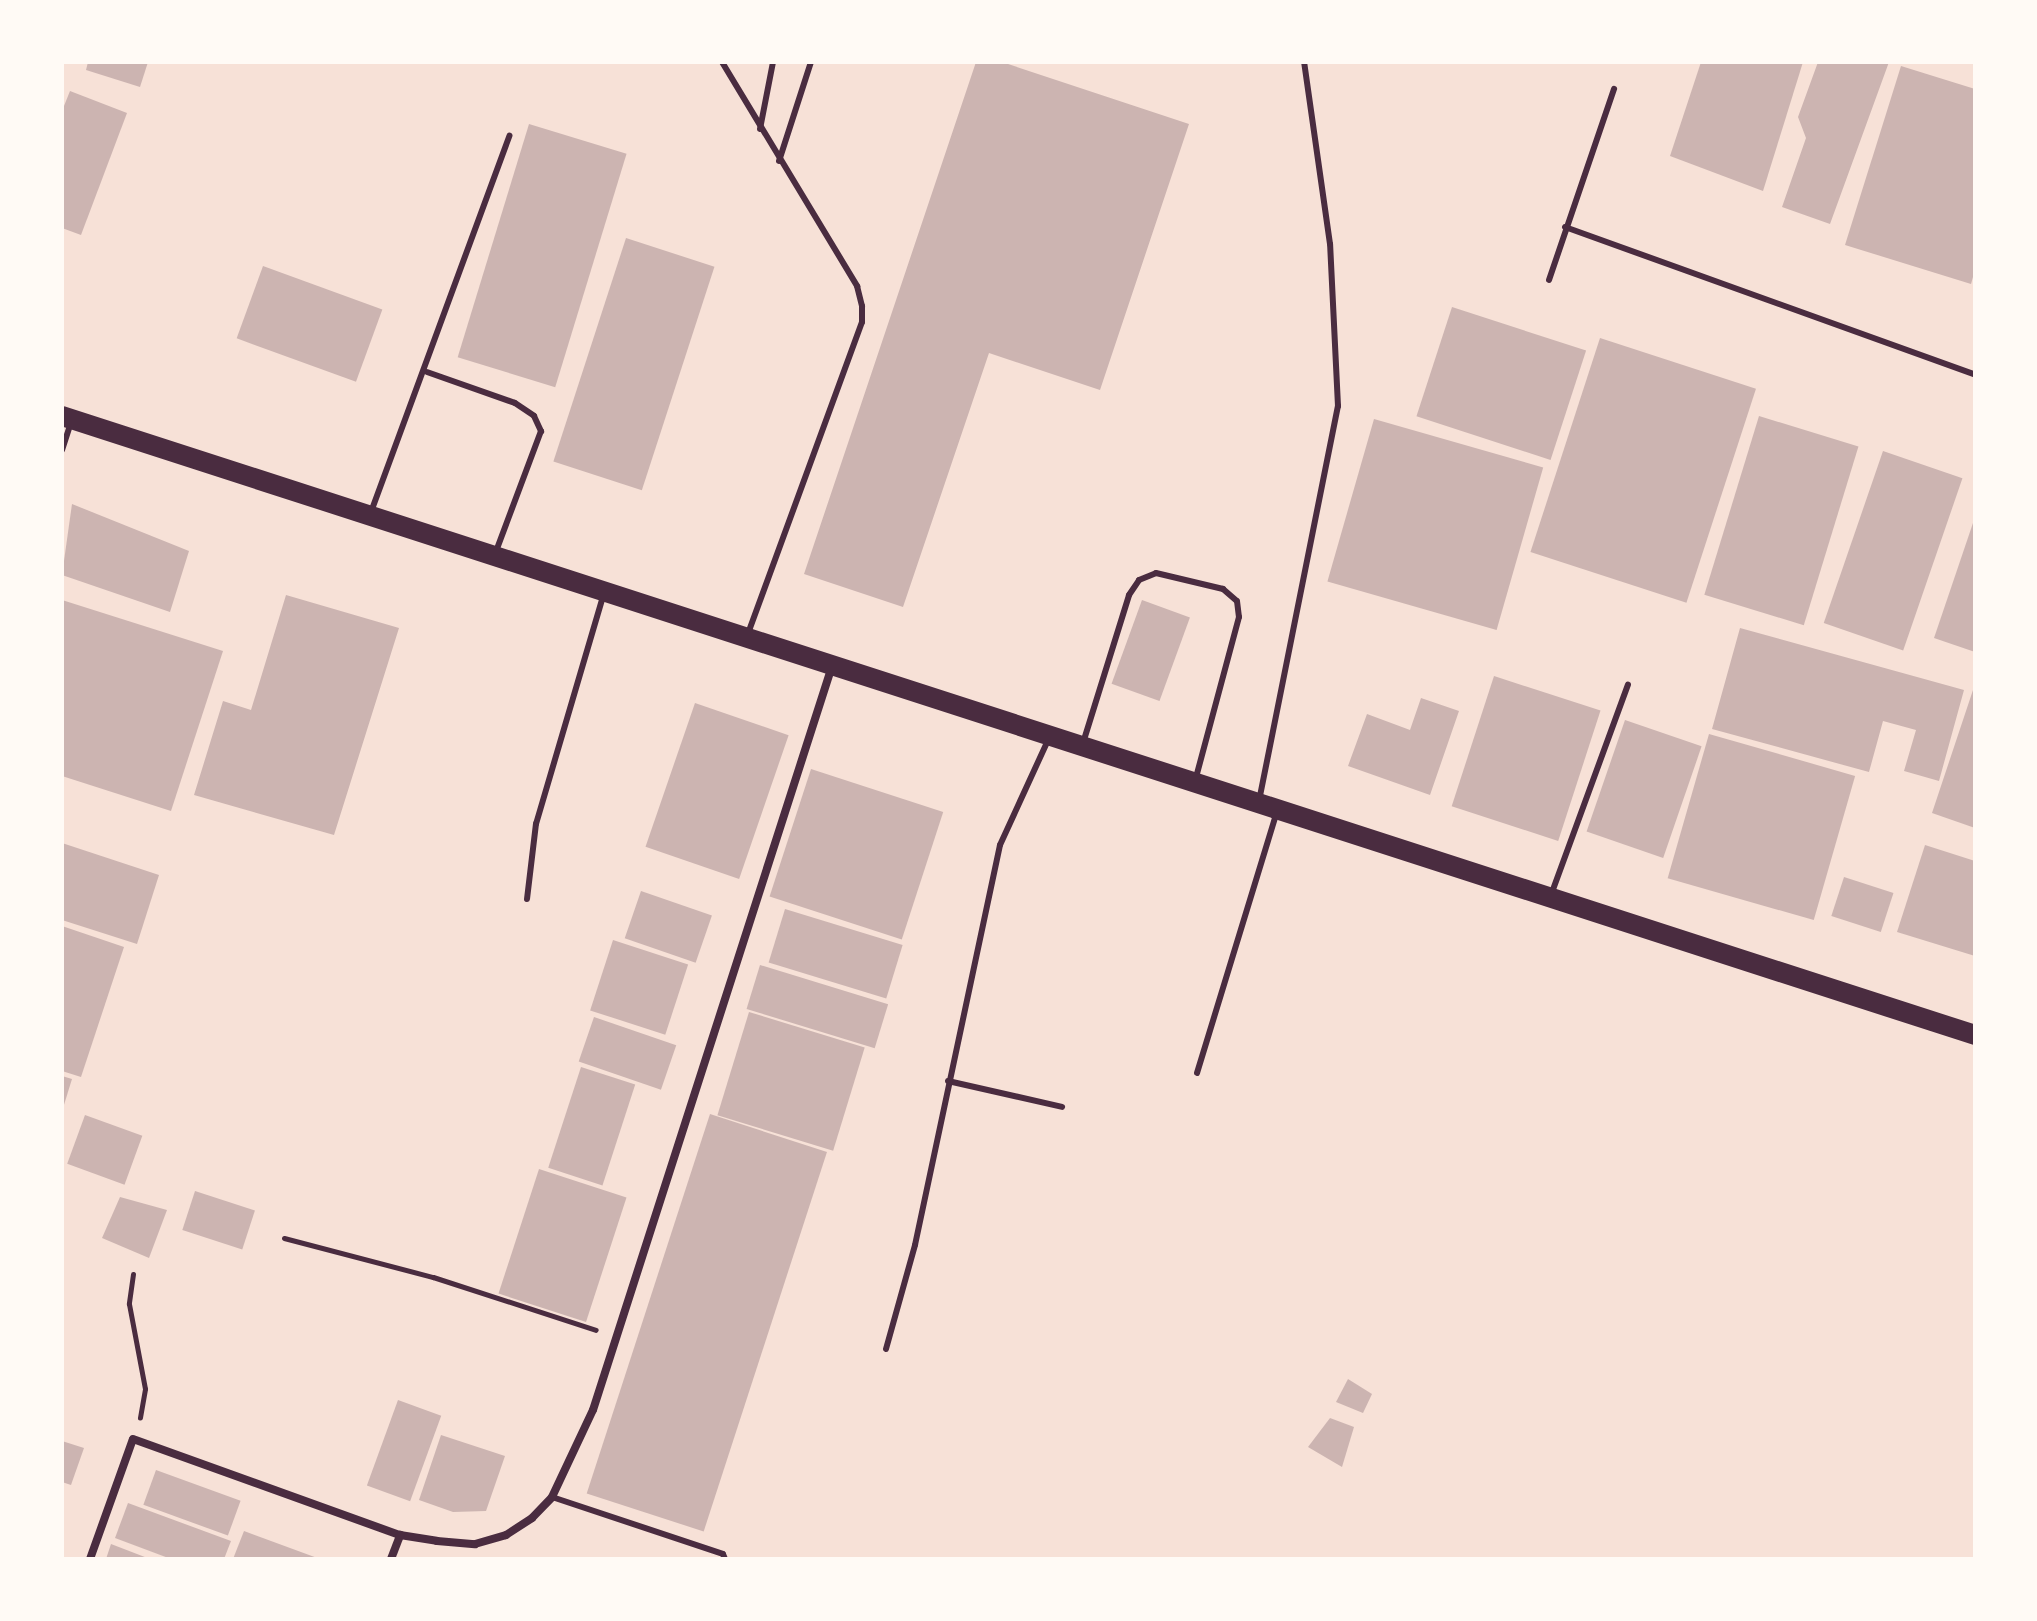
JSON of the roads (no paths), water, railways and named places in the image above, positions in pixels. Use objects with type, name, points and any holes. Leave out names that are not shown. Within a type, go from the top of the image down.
[{"type":"main road","points":[[67,418],[1975,1035]]},
{"type":"street","points":[[90,1559],[133,1439],[400,1535],[475,1544],[506,1535],[532,1518],[552,1497],[593,1410],[832,665]]},
{"type":"street","points":[[391,1559],[400,1535]]},
{"type":"lane","points":[[722,62],[857,286],[862,322],[747,638]]},
{"type":"lane","points":[[760,129],[773,62]]},
{"type":"lane","points":[[779,161],[811,62]]},
{"type":"lane","points":[[1197,1073],[1268,807],[1338,406],[1330,244],[1304,62]]},
{"type":"lane","points":[[1549,280],[1614,89]]},
{"type":"lane","points":[[370,516],[427,372],[509,136]]},
{"type":"lane","points":[[1565,227],[1975,375]]},
{"type":"lane","points":[[427,372],[515,403],[534,416],[541,431],[494,556]]},
{"type":"lane","points":[[62,450],[67,418]]},
{"type":"lane","points":[[1082,746],[1129,595],[1139,580],[1156,573],[1223,589],[1237,601],[1239,617],[1195,783]]},
{"type":"lane","points":[[527,899],[536,824],[605,592]]},
{"type":"lane","points":[[1550,898],[1628,685]]},
{"type":"lane","points":[[886,1349],[915,1245],[1000,845],[1050,736]]},
{"type":"lane","points":[[948,1081],[1062,1107]]},
{"type":"lane","points":[[552,1497],[723,1554],[725,1559]]}]
